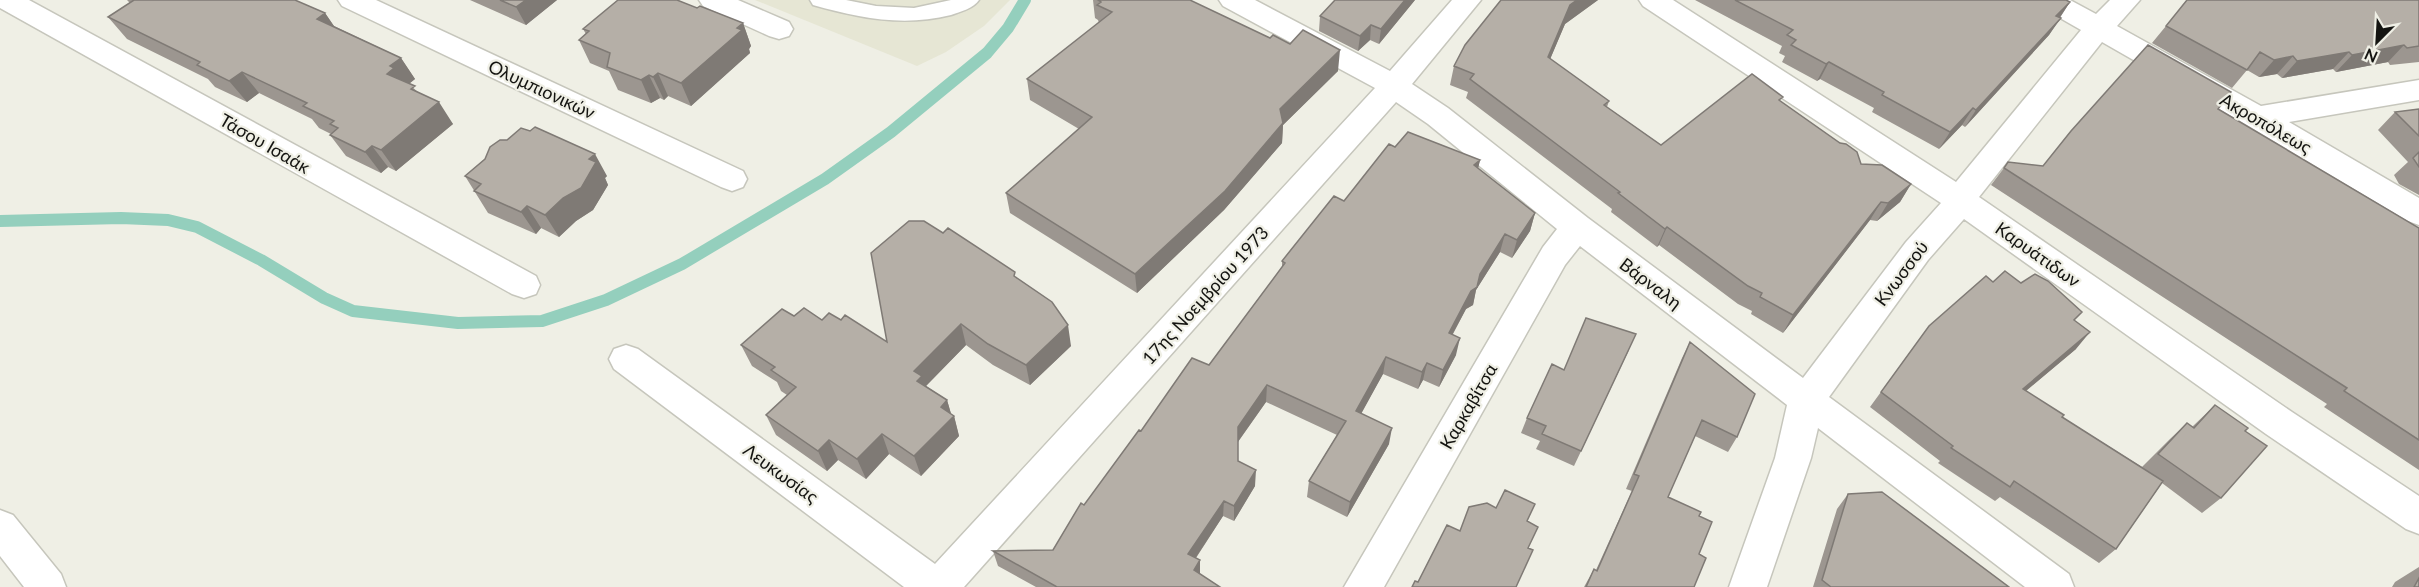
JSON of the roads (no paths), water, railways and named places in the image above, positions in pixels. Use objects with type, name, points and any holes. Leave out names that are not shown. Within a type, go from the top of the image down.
[{"type":"street","name":"Τάσου Ισαάκ","points":[[7,0],[524,285]]},
{"type":"street","name":"Ολυμπιονικών","points":[[352,0],[732,179]]},
{"type":"street","points":[[713,0],[779,28]]},
{"type":"street","name":"Βάρναλη","points":[[1233,0],[1394,86],[1438,116],[1577,227],[2055,587]]},
{"type":"street","name":"17ης Νοεμβρίου 1973","points":[[937,587],[1394,86],[1467,0]]},
{"type":"street","name":"Καρυάτιδων","points":[[1653,0],[1961,201],[2279,423],[2419,517]]},
{"type":"street","name":"Ακροπόλεως","points":[[2049,0],[2257,117],[2419,213]]},
{"type":"street","name":"Κνωσσού","points":[[1748,587],[1793,458],[1806,401],[1917,251],[1961,201],[1971,184],[2098,29],[2126,0]]},
{"type":"street","points":[[2257,117],[2419,90]]},
{"type":"street","name":"Καρκαβίτσα","points":[[1364,587],[1554,256],[1577,227]]},
{"type":"street","name":"Λευκωσίας","points":[[626,359],[937,587]]},
{"type":"street","points":[[0,527],[47,587]]},
{"type":"lane","points":[[820,0],[853,10],[929,15],[969,0]]},
{"type":"waterway","points":[[0,221],[121,218],[168,220],[197,227],[261,260],[324,298],[353,311],[458,323],[542,321],[606,300],[682,264],[825,179],[891,132],[987,53],[1008,28],[1025,0]]}]
